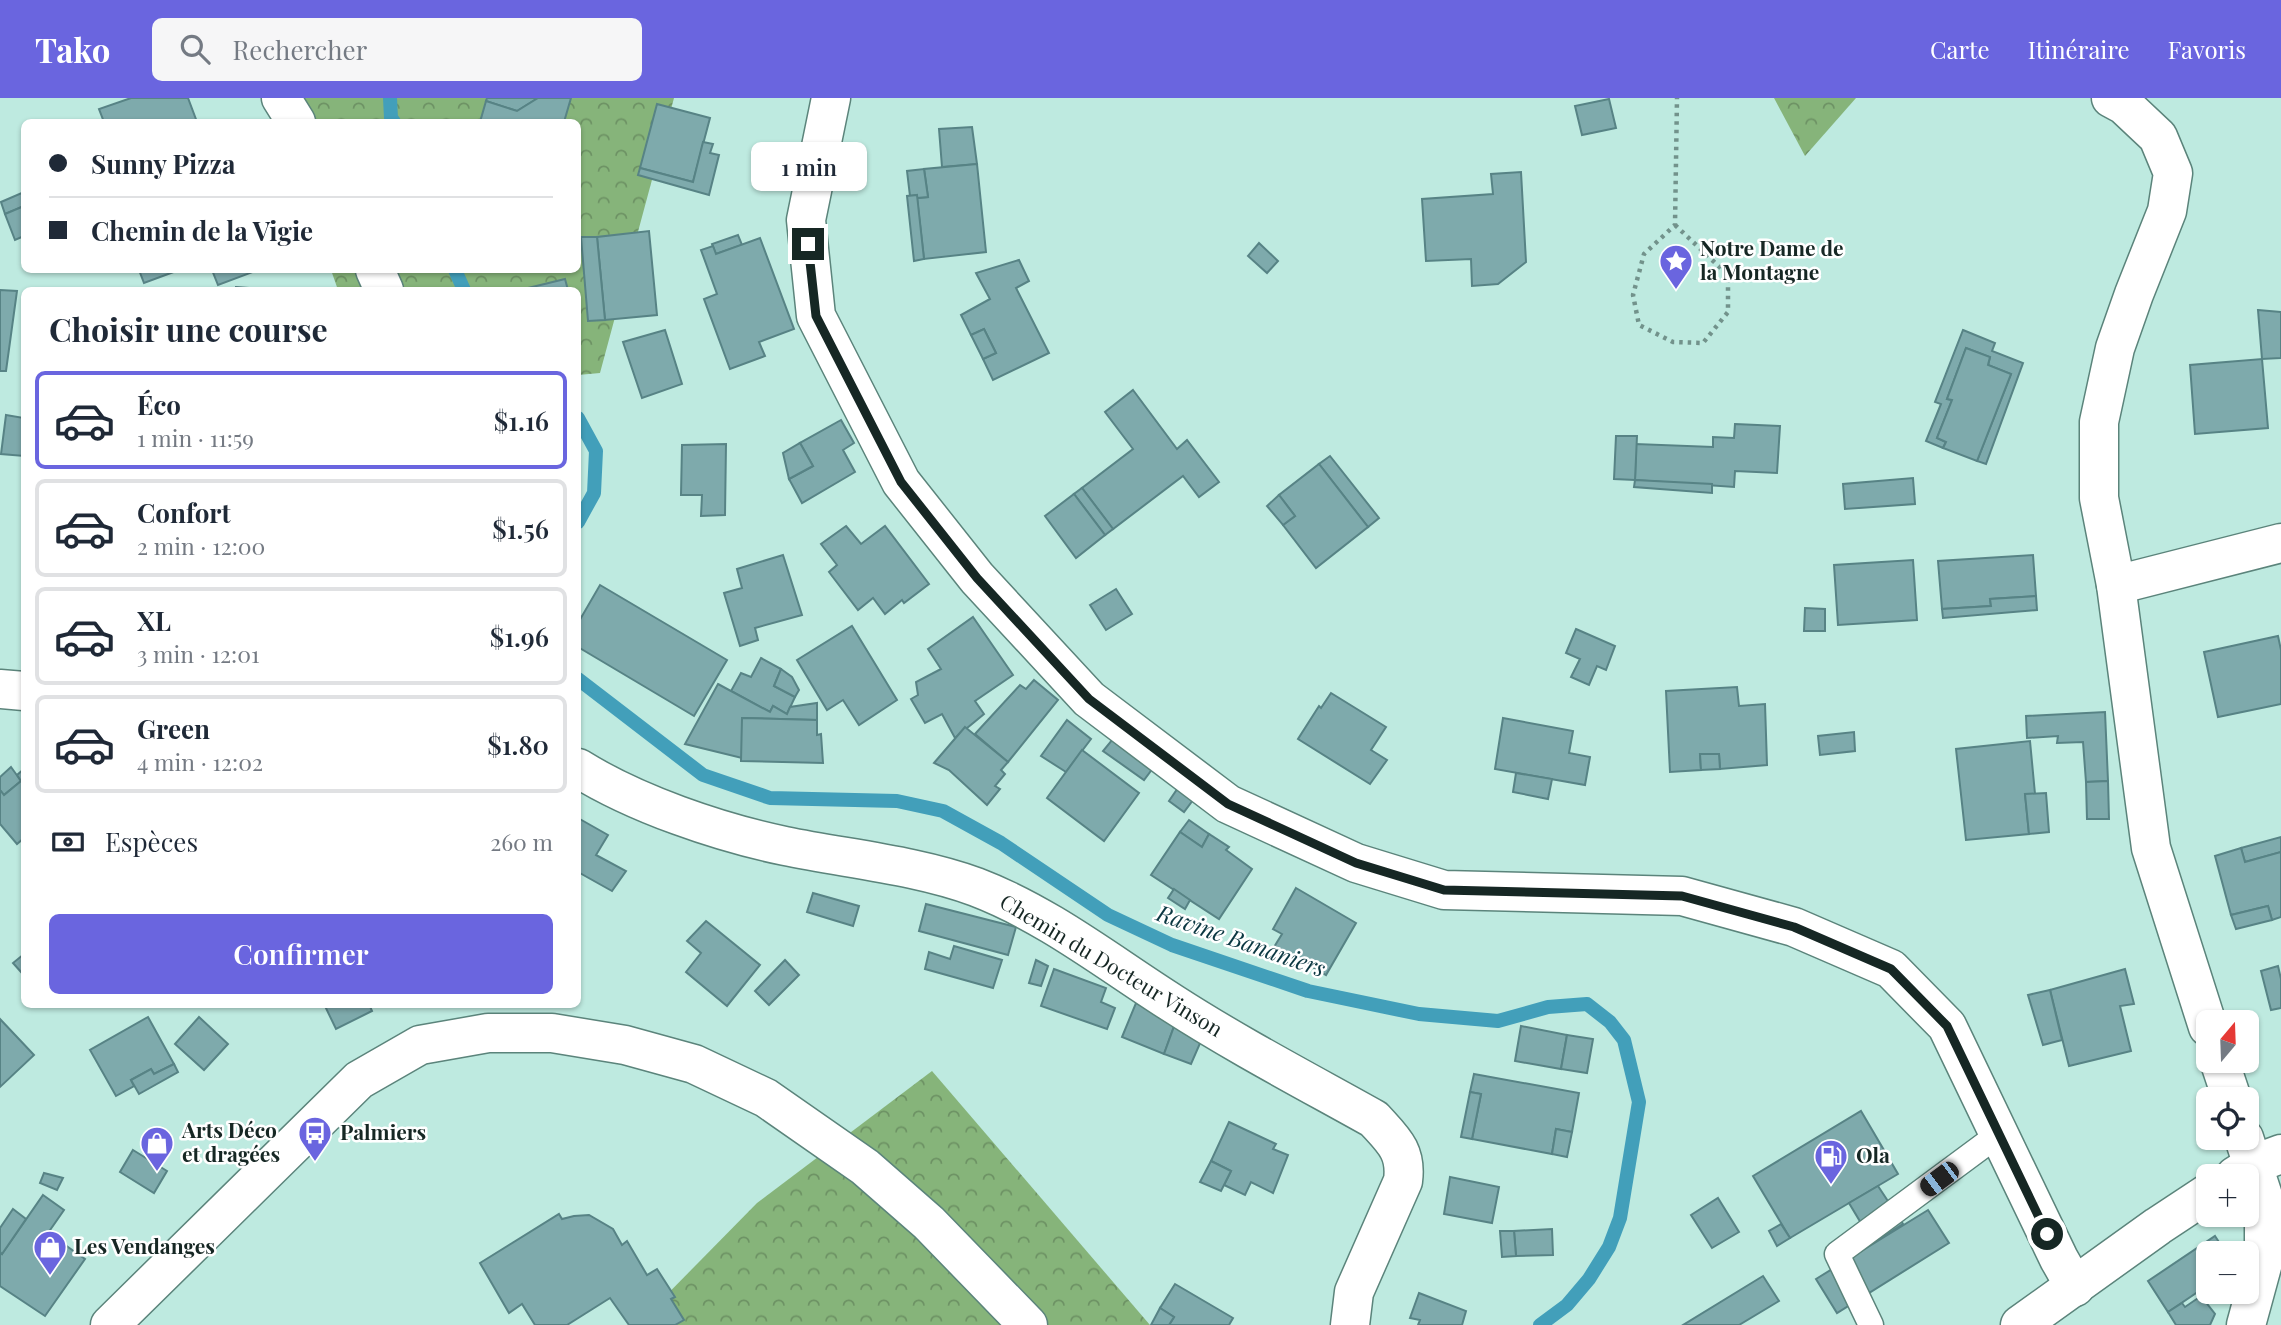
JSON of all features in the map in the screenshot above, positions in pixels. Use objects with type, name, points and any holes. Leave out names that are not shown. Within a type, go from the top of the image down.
[{"type":"street","points":[[281,98],[294,119]]},
{"type":"street","points":[[831,98],[806,220],[816,316],[901,482],[977,578],[1089,699],[1228,804],[1356,863],[1444,890],[1682,896],[1794,927],[1891,969],[1947,1026],[2075,1287]]},
{"type":"street","points":[[2111,98],[2124,105],[2158,137],[2173,173],[2167,211],[2115,348],[2099,422],[2099,498],[2116,585],[2151,848],[2203,1010]]},
{"type":"street","points":[[2116,585],[2281,543]]},
{"type":"street","points":[[0,689],[21,691]]},
{"type":"street","name":"Chemin du Docteur Vinson","points":[[581,769],[657,806],[723,830],[783,846],[925,873],[975,887],[1012,903],[1184,1011],[1374,1119],[1395,1143],[1406,1164],[1403,1181],[1354,1292],[1350,1325]]},
{"type":"street","points":[[110,1325],[359,1080],[420,1045],[488,1033],[552,1033],[625,1045],[694,1064],[766,1098],[865,1167],[929,1223],[1028,1325]]},
{"type":"street","points":[[2246,1325],[2264,1259],[2264,1199],[2254,1158]]},
{"type":"street","points":[[2020,1325],[2196,1202]]},
{"type":"lane","points":[[1871,1325],[1837,1254],[2000,1134]]},
{"type":"path","points":[[1675,225],[1728,275],[1728,312],[1703,343],[1673,342],[1639,325],[1633,295],[1644,254],[1675,225],[1677,98]]},
{"type":"green space","points":[[275,98],[674,98],[600,373],[581,375],[581,287],[337,287],[332,273],[581,273],[581,119],[282,119]]},
{"type":"green space","points":[[1774,98],[1856,98],[1805,156]]},
{"type":"green space","points":[[932,1071],[1150,1325],[637,1325],[757,1203]]},
{"type":"building","points":[[131,98],[188,98],[196,119],[103,119],[99,109]]},
{"type":"building","points":[[487,98],[538,98],[517,111],[486,101]]},
{"type":"building","points":[[538,98],[571,98],[565,119],[481,119],[486,101],[517,111]]},
{"type":"building","points":[[1609,99],[1616,128],[1582,135],[1575,106]]},
{"type":"building","points":[[657,104],[710,118],[693,182],[640,168]]},
{"type":"building","points":[[972,127],[977,164],[942,167],[939,129]]},
{"type":"building","points":[[703,142],[713,144],[710,153],[719,155],[709,195],[638,175],[640,168],[693,182]]},
{"type":"building","points":[[977,164],[986,252],[924,259],[917,198],[928,197],[924,169]]},
{"type":"building","points":[[924,169],[928,197],[910,196],[907,171]]},
{"type":"building","points":[[1521,172],[1526,262],[1498,284],[1472,286],[1471,259],[1426,261],[1422,199],[1493,194],[1491,174]]},
{"type":"building","points":[[21,193],[21,207],[5,214],[1,202]]},
{"type":"building","points":[[917,195],[924,259],[914,261],[907,196]]},
{"type":"building","points":[[21,207],[21,237],[15,240],[5,214]]},
{"type":"building","points":[[649,231],[657,315],[605,320],[597,237]]},
{"type":"building","points":[[738,235],[742,245],[716,254],[712,244]]},
{"type":"building","points":[[581,237],[597,237],[605,320],[588,321]]},
{"type":"building","points":[[760,238],[794,329],[759,342],[765,356],[730,369],[704,299],[717,294],[701,250],[713,246],[716,254]]},
{"type":"building","points":[[1259,243],[1278,261],[1267,273],[1248,256]]},
{"type":"building","points":[[1019,260],[1029,281],[1016,288],[1049,353],[993,380],[983,359],[996,353],[984,329],[971,335],[961,315],[990,299],[976,273]]},
{"type":"building","points":[[140,273],[171,273],[144,283]]},
{"type":"building","points":[[213,273],[250,273],[218,285]]},
{"type":"building","points":[[565,279],[567,287],[532,287]]},
{"type":"building","points":[[0,290],[17,291],[6,371],[0,371]]},
{"type":"building","points":[[2258,310],[2281,312],[2281,358],[2262,359]]},
{"type":"building","points":[[984,329],[996,353],[983,359],[971,335]]},
{"type":"building","points":[[665,330],[682,384],[642,398],[623,342]]},
{"type":"building","points":[[1963,330],[1995,343],[1992,351],[2023,363],[1986,464],[1977,461],[2011,374],[1988,365],[1990,357],[1966,348],[1947,399],[1952,400],[1937,438],[1946,442],[1943,448],[1926,441],[1941,404],[1935,402]]},
{"type":"building","points":[[1966,348],[1990,357],[1988,365],[2011,374],[1977,461],[1943,448],[1946,442],[1937,438],[1952,400],[1947,399]]},
{"type":"building","points":[[2262,359],[2268,428],[2195,434],[2190,365]]},
{"type":"building","points":[[1133,390],[1177,449],[1187,440],[1219,482],[1199,497],[1183,476],[1113,529],[1082,488],[1133,449],[1105,412]]},
{"type":"building","points":[[6,415],[21,418],[21,456],[1,454]]},
{"type":"building","points":[[841,420],[854,443],[843,450],[855,472],[802,503],[789,479],[813,466],[800,443]]},
{"type":"building","points":[[1735,424],[1780,426],[1777,473],[1735,471],[1734,487],[1635,480],[1636,444],[1713,447],[1713,437],[1734,438]]},
{"type":"building","points":[[1616,436],[1637,436],[1635,480],[1614,479]]},
{"type":"building","points":[[800,443],[813,466],[789,479],[783,453]]},
{"type":"building","points":[[726,444],[725,515],[701,516],[702,495],[681,495],[682,445]]},
{"type":"building","points":[[1330,456],[1379,518],[1368,527],[1319,464]]},
{"type":"building","points":[[1319,464],[1368,527],[1316,568],[1283,525],[1295,516],[1279,495]]},
{"type":"building","points":[[1913,478],[1915,504],[1845,509],[1843,484]]},
{"type":"building","points":[[1635,480],[1712,484],[1712,493],[1634,487]]},
{"type":"building","points":[[1082,488],[1113,529],[1105,535],[1074,494]]},
{"type":"building","points":[[1074,494],[1105,535],[1076,558],[1045,516]]},
{"type":"building","points":[[1279,495],[1295,516],[1283,525],[1267,506]]},
{"type":"building","points":[[846,526],[861,544],[885,526],[929,584],[885,614],[873,598],[858,610],[829,572],[837,565],[821,544]]},
{"type":"building","points":[[783,555],[802,615],[755,628],[758,640],[740,646],[724,593],[742,588],[737,569]]},
{"type":"building","points":[[2033,555],[2036,596],[1990,599],[1991,606],[1942,609],[1938,561]]},
{"type":"building","points":[[1913,560],[1917,620],[1838,625],[1834,565]]},
{"type":"building","points":[[600,585],[727,660],[694,716],[581,649],[581,618]]},
{"type":"building","points":[[1116,589],[1132,614],[1106,630],[1090,605]]},
{"type":"building","points":[[2036,596],[2037,610],[1943,618],[1942,609],[1991,606],[1990,599]]},
{"type":"building","points":[[1805,608],[1825,609],[1825,631],[1804,631]]},
{"type":"building","points":[[973,617],[1013,675],[975,701],[984,714],[955,738],[942,714],[925,723],[911,699],[918,695],[916,682],[941,669],[928,649]]},
{"type":"building","points":[[852,626],[897,700],[859,725],[843,700],[827,710],[797,660]]},
{"type":"building","points":[[1576,629],[1615,646],[1606,670],[1597,666],[1589,685],[1571,677],[1580,659],[1566,653]]},
{"type":"building","points":[[2278,636],[2281,650],[2281,704],[2218,717],[2204,652]]},
{"type":"building","points":[[761,658],[781,669],[774,686],[795,697],[787,714],[773,706],[770,712],[731,691],[741,673],[751,677]]},
{"type":"building","points":[[781,669],[792,677],[799,690],[795,697],[774,686]]},
{"type":"building","points":[[1034,680],[1058,700],[1008,762],[975,734],[1020,685],[1026,689]]},
{"type":"building","points":[[718,684],[770,712],[773,706],[787,714],[790,707],[817,703],[817,720],[742,718],[742,758],[685,744]]},
{"type":"building","points":[[1737,687],[1739,706],[1765,704],[1767,765],[1720,769],[1719,754],[1700,754],[1701,770],[1670,772],[1666,691]]},
{"type":"building","points":[[1331,693],[1386,727],[1371,750],[1387,760],[1370,784],[1298,739],[1319,706],[1321,708]]},
{"type":"building","points":[[2105,712],[2108,781],[2086,782],[2083,742],[2057,743],[2058,736],[2027,738],[2026,716]]},
{"type":"building","points":[[742,718],[817,720],[823,763],[741,761]]},
{"type":"building","points":[[1503,718],[1573,731],[1569,753],[1590,757],[1585,785],[1495,769]]},
{"type":"building","points":[[1067,720],[1091,739],[1066,772],[1041,756]]},
{"type":"building","points":[[965,727],[1008,762],[1001,770],[1005,774],[995,786],[1000,789],[987,805],[949,770],[934,763]]},
{"type":"building","points":[[1854,732],[1855,751],[1820,755],[1818,736]]},
{"type":"building","points":[[1112,740],[1153,768],[1144,780],[1103,751]]},
{"type":"building","points":[[2030,741],[2035,794],[2025,794],[2029,834],[1966,840],[1956,749]]},
{"type":"building","points":[[1082,750],[1139,793],[1104,841],[1047,798]]},
{"type":"building","points":[[1700,754],[1719,754],[1720,769],[1701,770]]},
{"type":"building","points":[[11,767],[21,781],[4,795],[0,790],[0,777]]},
{"type":"building","points":[[1516,773],[1552,779],[1548,799],[1513,792]]},
{"type":"building","points":[[21,781],[21,841],[17,844],[0,824],[0,790],[4,795]]},
{"type":"building","points":[[2108,781],[2109,819],[2087,819],[2086,782]]},
{"type":"building","points":[[1180,785],[1196,796],[1184,812],[1169,801]]},
{"type":"building","points":[[2046,793],[2049,832],[2029,834],[2025,794]]},
{"type":"building","points":[[581,820],[608,835],[596,855],[626,871],[612,891],[581,874]]},
{"type":"building","points":[[1189,820],[1209,834],[1202,847],[1180,832]]},
{"type":"building","points":[[1180,832],[1202,847],[1209,834],[1229,847],[1226,850],[1252,869],[1219,919],[1151,875]]},
{"type":"building","points":[[2281,837],[2281,852],[2245,862],[2241,848]]},
{"type":"building","points":[[2241,848],[2245,862],[2281,852],[2281,917],[2272,920],[2268,906],[2231,915],[2215,856]]},
{"type":"building","points":[[1296,888],[1356,923],[1326,975],[1299,959],[1295,965],[1271,952],[1282,934],[1273,929]]},
{"type":"building","points":[[1174,889],[1190,900],[1185,909],[1168,898]]},
{"type":"building","points":[[813,893],[859,906],[853,926],[807,912]]},
{"type":"building","points":[[926,904],[1016,927],[1008,955],[919,931]]},
{"type":"building","points":[[2268,906],[2272,920],[2236,929],[2231,915]]},
{"type":"building","points":[[706,921],[760,965],[727,1006],[686,972],[701,953],[687,941]]},
{"type":"building","points":[[954,946],[1002,960],[993,988],[925,969],[929,952],[950,959]]},
{"type":"building","points":[[21,956],[21,972],[13,963]]},
{"type":"building","points":[[785,960],[799,975],[769,1005],[755,991]]},
{"type":"building","points":[[1036,960],[1048,966],[1041,986],[1029,983]]},
{"type":"building","points":[[2278,966],[2281,1008],[2271,1010],[2261,971]]},
{"type":"building","points":[[1054,969],[1106,988],[1101,1002],[1115,1008],[1107,1029],[1041,1006]]},
{"type":"building","points":[[2125,969],[2134,1004],[2120,1006],[2131,1051],[2069,1066],[2050,990]]},
{"type":"building","points":[[2050,990],[2062,1040],[2043,1045],[2028,995]]},
{"type":"building","points":[[1136,1003],[1176,1021],[1164,1054],[1122,1037]]},
{"type":"building","points":[[326,1008],[371,1008],[372,1011],[336,1029]]},
{"type":"building","points":[[148,1017],[174,1064],[154,1074],[151,1069],[131,1080],[134,1086],[116,1096],[90,1050]]},
{"type":"building","points":[[199,1017],[228,1044],[204,1070],[175,1044]]},
{"type":"building","points":[[0,1019],[34,1055],[0,1087]]},
{"type":"building","points":[[1176,1021],[1201,1041],[1191,1064],[1164,1054]]},
{"type":"building","points":[[1521,1026],[1567,1035],[1561,1069],[1515,1061]]},
{"type":"building","points":[[1567,1035],[1593,1039],[1587,1073],[1561,1069]]},
{"type":"building","points":[[174,1064],[178,1072],[139,1094],[131,1080],[151,1069],[154,1074]]},
{"type":"building","points":[[1474,1074],[1579,1093],[1572,1132],[1556,1129],[1552,1154],[1472,1139],[1481,1094],[1470,1092]]},
{"type":"building","points":[[1470,1092],[1481,1094],[1472,1139],[1461,1137]]},
{"type":"building","points":[[1861,1111],[1898,1174],[1790,1238],[1753,1176]]},
{"type":"building","points":[[1229,1122],[1276,1144],[1273,1149],[1288,1155],[1273,1193],[1251,1182],[1245,1195],[1224,1185],[1231,1171],[1211,1161]]},
{"type":"building","points":[[1556,1129],[1572,1132],[1567,1157],[1552,1154]]},
{"type":"building","points":[[133,1150],[167,1171],[154,1193],[120,1172]]},
{"type":"building","points":[[1211,1161],[1231,1171],[1221,1191],[1200,1182]]},
{"type":"building","points":[[44,1173],[63,1178],[57,1190],[40,1183]]},
{"type":"building","points":[[1450,1177],[1499,1187],[1492,1223],[1444,1214]]},
{"type":"building","points":[[1878,1186],[1903,1224],[1873,1243],[1849,1203]]},
{"type":"building","points":[[43,1195],[64,1210],[48,1233],[85,1259],[45,1316],[0,1286],[0,1252],[2,1254]]},
{"type":"building","points":[[1718,1198],[1739,1232],[1712,1248],[1691,1215]]},
{"type":"building","points":[[13,1209],[26,1219],[2,1254],[0,1228]]},
{"type":"building","points":[[1928,1210],[1949,1243],[1837,1313],[1816,1279]]},
{"type":"building","points":[[559,1214],[562,1219],[589,1215],[613,1229],[622,1245],[627,1241],[647,1275],[657,1269],[675,1297],[671,1299],[684,1320],[675,1325],[629,1325],[610,1298],[567,1325],[535,1325],[522,1304],[509,1313],[480,1263]]},
{"type":"building","points":[[1781,1224],[1790,1238],[1777,1246],[1769,1231]]},
{"type":"building","points":[[1552,1229],[1553,1255],[1516,1256],[1514,1231]]},
{"type":"building","points":[[1500,1231],[1514,1231],[1516,1256],[1502,1257]]},
{"type":"building","points":[[2196,1249],[2196,1293],[2168,1312],[2148,1281]]},
{"type":"building","points":[[1763,1276],[1779,1301],[1739,1325],[1683,1325]]},
{"type":"building","points":[[1175,1284],[1233,1318],[1229,1325],[1169,1325],[1174,1317],[1160,1308]]},
{"type":"building","points":[[1419,1293],[1466,1311],[1462,1325],[1418,1325],[1420,1320],[1410,1318]]},
{"type":"building","points":[[2196,1299],[2196,1304],[2207,1304],[2215,1314],[2210,1325],[2176,1325],[2168,1312],[2182,1303],[2185,1307]]},
{"type":"building","points":[[1160,1308],[1174,1317],[1169,1325],[1151,1325]]},
{"type":"waterway","name":"Ravine Bananiers","points":[[390,98],[392,119]]},
{"type":"waterway","name":"Ravine Bananiers","points":[[456,273],[463,287]]},
{"type":"waterway","name":"Ravine Bananiers","points":[[581,424],[596,451],[594,493],[581,517]]},
{"type":"waterway","name":"Ravine Bananiers","points":[[581,681],[703,775],[770,798],[897,801],[943,811],[1001,843],[1108,915],[1172,945],[1308,991],[1419,1014],[1498,1021],[1548,1007],[1587,1004],[1610,1022],[1624,1040],[1639,1102],[1620,1218],[1609,1247],[1589,1279],[1567,1305],[1540,1325]]},
{"type":"place","name":"Notre Dame de la Montagne","points":[[1676,291]]},
{"type":"place","name":"Palmiers","points":[[315,1163]]},
{"type":"place","name":"Arts Déco et dragées","points":[[157,1173]]},
{"type":"place","name":"Ola","points":[[1831,1186]]},
{"type":"place","name":"Les Vendanges","points":[[50,1277]]},
{"type":"route","points":[[808,244],[816,316],[901,482],[977,578],[1089,699],[1228,804],[1356,863],[1444,890],[1682,896],[1794,927],[1891,969],[1947,1026],[2047,1234]]}]
